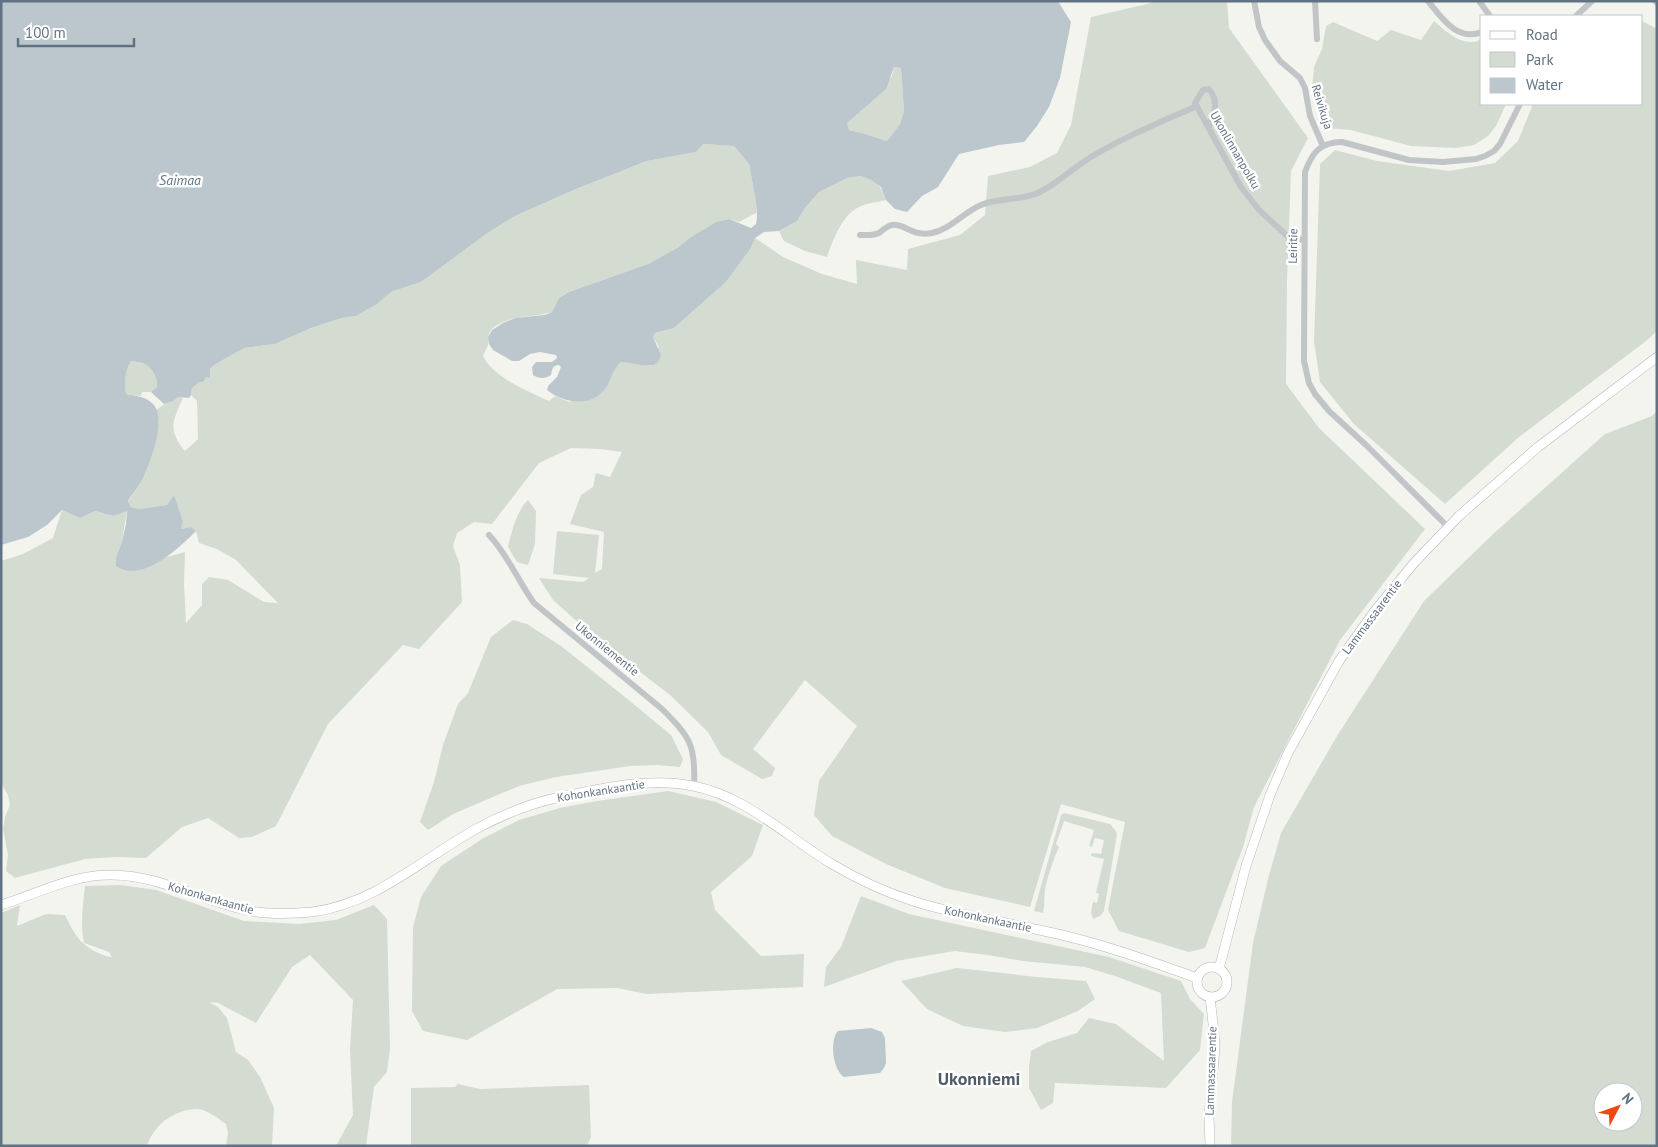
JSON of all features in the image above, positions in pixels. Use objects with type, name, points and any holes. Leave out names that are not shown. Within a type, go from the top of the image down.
[{"type":"street","name":"Reivikuja","points":[[1254,1],[1259,27],[1264,40],[1280,61],[1300,78],[1305,88],[1310,116],[1323,146]]},
{"type":"street","points":[[1315,1],[1317,39]]},
{"type":"street","points":[[1428,1],[1442,18],[1460,32],[1473,36],[1480,33]]},
{"type":"street","points":[[1479,1],[1489,15]]},
{"type":"street","points":[[1577,15],[1592,1]]},
{"type":"street","points":[[860,235],[874,235],[893,225],[915,233],[931,233],[948,226],[982,205],[1005,199],[1028,197],[1042,191],[1090,157],[1196,105],[1203,90],[1209,89],[1215,96],[1216,107],[1209,127]]},
{"type":"street","name":"Ukonlinnanpolku","points":[[1196,105],[1241,187],[1260,210],[1290,238],[1304,239]]},
{"type":"street","points":[[1323,146],[1332,142],[1342,142],[1409,160],[1443,162],[1476,158],[1494,151],[1500,144],[1520,105]]},
{"type":"street","name":"Leiritie","points":[[1323,146],[1312,156],[1305,172],[1304,361],[1309,383],[1329,412],[1366,445],[1448,527]]},
{"type":"street","name":"Lammassaarentie","points":[[1219,969],[1246,866],[1270,796],[1288,753],[1339,661],[1374,612],[1448,527],[1499,480],[1538,447],[1657,357]]},
{"type":"street","name":"Ukonniementie","points":[[489,535],[499,546],[522,587],[534,603],[662,709],[681,727],[689,740],[694,754],[694,786]]},
{"type":"street","name":"Kohonkankaantie","points":[[1,905],[74,880],[114,874],[160,883],[240,909],[280,914],[315,911],[354,901],[372,893],[414,870],[476,830],[501,817],[540,802],[626,785],[654,783],[694,786],[716,792],[740,803],[833,865],[869,884],[910,900],[950,912],[1078,939],[1197,978]]},
{"type":"street","points":[[1209,968],[1219,969],[1224,973],[1227,984],[1221,994],[1210,997],[1206,996],[1199,991],[1197,978],[1200,973],[1209,968]]},
{"type":"street","name":"Lammassaarentie","points":[[1210,997],[1214,1047],[1210,1146]]},
{"type":"green space","points":[[1152,1],[1227,1],[1229,28],[1308,138],[1291,171],[1286,384],[1319,428],[1425,529],[1340,640],[1254,807],[1243,847],[1205,948],[1189,952],[1119,931],[1108,910],[1125,822],[1061,804],[1030,907],[945,888],[886,864],[832,836],[814,815],[819,781],[857,726],[805,680],[753,749],[775,768],[772,776],[762,779],[721,755],[708,732],[670,695],[591,634],[553,600],[539,578],[583,582],[589,578],[553,574],[557,531],[599,535],[595,573],[602,569],[604,532],[570,524],[581,495],[593,487],[596,473],[610,477],[622,452],[600,449],[571,448],[539,463],[492,524],[474,522],[457,533],[453,546],[460,565],[462,602],[419,649],[403,645],[328,724],[276,826],[252,837],[239,838],[208,818],[182,827],[146,858],[85,859],[15,878],[6,871],[8,855],[3,829],[10,805],[8,795],[1,783],[1,561],[23,554],[53,538],[62,510],[80,518],[95,511],[113,516],[127,510],[122,541],[116,558],[149,567],[164,558],[185,552],[186,623],[202,605],[202,584],[209,577],[228,580],[264,602],[278,603],[236,560],[217,549],[199,543],[196,531],[191,527],[181,529],[183,521],[174,496],[167,505],[139,509],[131,507],[128,501],[140,484],[159,423],[156,410],[178,397],[183,398],[174,419],[176,437],[185,451],[198,439],[197,401],[191,395],[192,388],[214,365],[244,348],[275,344],[311,328],[342,318],[356,316],[377,304],[391,292],[421,282],[489,232],[515,216],[576,189],[647,161],[696,152],[702,144],[734,146],[749,164],[756,202],[756,213],[739,222],[729,219],[716,222],[677,248],[648,264],[569,292],[559,298],[552,312],[512,319],[497,325],[491,330],[488,345],[483,356],[495,371],[522,388],[549,401],[555,396],[569,402],[605,389],[615,368],[621,362],[651,366],[659,347],[653,337],[655,333],[674,328],[726,282],[751,248],[755,238],[783,257],[822,274],[857,284],[856,260],[907,270],[908,249],[960,235],[985,215],[988,176],[1030,167],[1057,153],[1071,125],[1091,17],[1151,3]]},
{"type":"green space","points":[[1434,21],[1462,41],[1475,42],[1480,40],[1480,105],[1506,105],[1496,126],[1488,136],[1474,145],[1456,148],[1411,146],[1351,130],[1325,128],[1320,121],[1312,90],[1314,67],[1322,49],[1326,26],[1333,22],[1377,41],[1391,30],[1421,40]]},
{"type":"green space","points":[[1643,22],[1657,29],[1657,331],[1519,437],[1445,504],[1354,424],[1320,382],[1314,341],[1320,164],[1335,150],[1377,161],[1449,171],[1495,163],[1518,141],[1533,105],[1643,105]]},
{"type":"green space","points":[[894,67],[901,68],[904,111],[900,124],[887,141],[849,130],[847,123],[892,76]]},
{"type":"green space","points":[[861,176],[877,184],[886,200],[862,206],[853,211],[839,229],[827,257],[805,251],[784,241],[779,231],[797,221],[819,192],[847,178]]},
{"type":"green space","points":[[131,361],[143,363],[154,373],[157,387],[151,392],[142,392],[141,396],[126,394],[127,369]]},
{"type":"green space","points":[[1657,411],[1657,1146],[1231,1146],[1232,1102],[1253,943],[1281,833],[1337,736],[1424,601],[1492,535],[1605,434],[1652,416]]},
{"type":"green space","points":[[528,500],[536,511],[535,544],[528,565],[517,562],[508,547],[517,516]]},
{"type":"green space","points":[[513,620],[527,624],[561,646],[671,735],[683,759],[680,767],[657,765],[630,766],[556,777],[519,786],[453,814],[428,830],[420,822],[434,782],[443,745],[458,704],[468,693],[491,637]]},
{"type":"green space","points":[[668,791],[716,802],[763,825],[752,856],[711,892],[715,910],[761,956],[804,954],[803,987],[647,994],[617,988],[557,989],[467,1040],[423,1031],[412,1011],[413,927],[421,897],[441,866],[482,839],[519,820],[560,808]]},
{"type":"green space","points":[[1064,813],[1110,824],[1117,834],[1104,911],[1100,916],[1093,919],[1091,912],[1093,902],[1097,903],[1099,894],[1096,893],[1104,859],[1091,856],[1092,853],[1101,854],[1104,840],[1095,838],[1092,847],[1089,846],[1094,830],[1064,821],[1056,844],[1059,847],[1045,889],[1043,913],[1034,911],[1061,815]]},
{"type":"green space","points":[[121,885],[156,890],[244,921],[299,924],[336,920],[374,905],[387,919],[390,1049],[387,1072],[374,1087],[366,1146],[336,1146],[353,1115],[350,1049],[353,1000],[310,955],[292,967],[256,1023],[218,1003],[209,1002],[218,1007],[227,1018],[236,1052],[248,1060],[260,1077],[274,1108],[272,1146],[226,1146],[228,1133],[226,1124],[209,1112],[198,1109],[181,1112],[166,1119],[150,1138],[147,1146],[1,1146],[1,913],[20,905],[17,926],[46,914],[65,915],[74,932],[85,945],[96,952],[112,957],[109,952],[84,943],[82,922],[85,886]]},
{"type":"green space","points":[[861,896],[909,914],[1109,957],[1181,981],[1190,999],[1204,1014],[1200,1050],[1166,1088],[1055,1083],[1053,1103],[1041,1110],[1029,1088],[1031,1051],[1048,1042],[1077,1033],[1089,1018],[1116,1024],[1164,1061],[1161,993],[1085,967],[1023,961],[955,951],[896,961],[824,987],[826,967],[841,947]]},
{"type":"green space","points":[[957,968],[1086,981],[1095,999],[1078,1011],[1037,1028],[1005,1032],[963,1026],[927,1009],[901,981]]},
{"type":"green space","points":[[458,1084],[480,1089],[589,1085],[591,1137],[587,1146],[411,1146],[411,1088],[455,1087]]},
{"type":"water","name":"Saimaa","points":[[1,1],[1060,1],[1059,3],[1071,22],[1060,78],[1049,107],[1024,142],[999,145],[959,154],[938,187],[922,196],[907,212],[895,209],[886,200],[881,187],[861,176],[847,178],[819,192],[797,221],[779,231],[764,232],[755,238],[751,248],[726,282],[674,328],[655,333],[653,337],[661,355],[657,363],[645,365],[621,362],[615,369],[605,389],[592,399],[577,402],[561,398],[547,390],[548,386],[557,377],[561,367],[559,365],[552,369],[551,375],[546,377],[540,378],[533,375],[532,367],[536,362],[552,362],[557,358],[556,355],[540,352],[530,354],[519,361],[512,361],[493,350],[489,344],[488,337],[492,330],[503,323],[516,318],[545,315],[552,312],[559,298],[569,292],[648,264],[677,248],[716,222],[729,219],[751,228],[756,224],[757,218],[749,164],[734,146],[703,144],[696,152],[647,161],[515,216],[489,232],[421,282],[391,292],[377,304],[356,316],[342,318],[311,328],[275,344],[244,348],[214,365],[210,369],[210,378],[206,377],[203,382],[199,382],[192,388],[189,398],[178,397],[164,404],[151,392],[157,387],[152,370],[143,363],[131,361],[127,369],[126,394],[141,397],[151,402],[158,412],[159,422],[155,444],[148,465],[141,482],[128,501],[131,507],[139,509],[167,505],[174,495],[183,521],[181,529],[191,527],[196,531],[159,562],[137,571],[126,570],[116,566],[116,558],[126,524],[127,511],[113,516],[95,511],[80,518],[62,510],[47,525],[28,537],[1,545]],"holes":[[[894,67],[901,68],[904,111],[900,124],[887,141],[849,130],[847,123],[886,89]]]},
{"type":"water","points":[[871,1028],[882,1032],[885,1038],[886,1063],[884,1068],[880,1073],[844,1077],[835,1062],[833,1048],[835,1036],[838,1031]]},
{"type":"district","name":"Ukonniemi","points":[[979,1079]]}]
